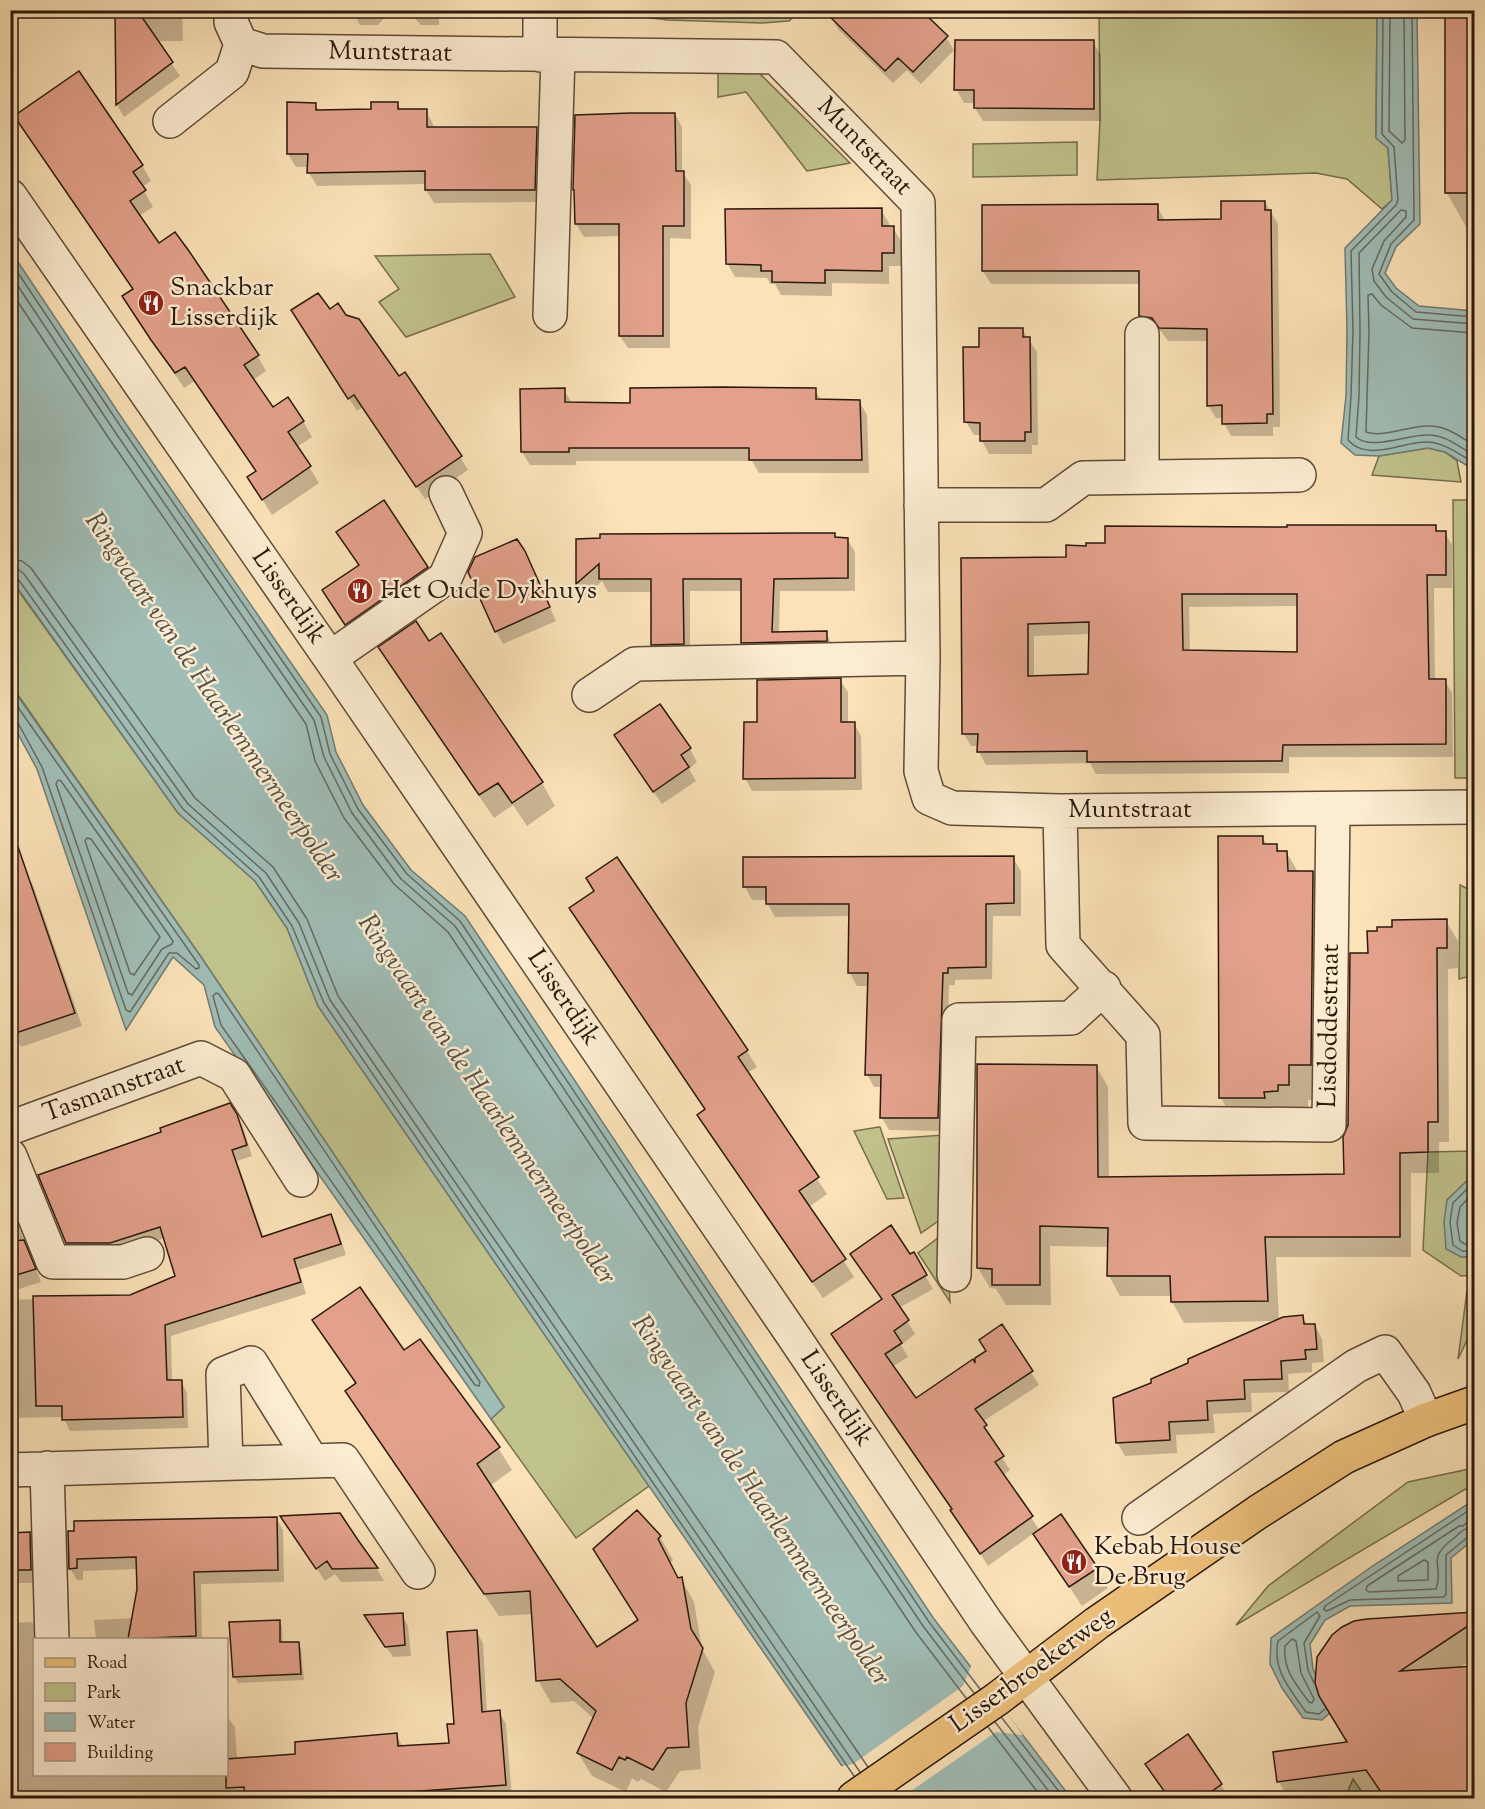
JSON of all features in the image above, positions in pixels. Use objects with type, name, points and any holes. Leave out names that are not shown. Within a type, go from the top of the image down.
[{"type":"main road","name":"Lisserbroekerweg","points":[[855,1798],[997,1699],[1097,1623],[1239,1525],[1344,1457],[1426,1420],[1474,1403]]},
{"type":"street","points":[[170,121],[232,72],[241,44],[231,21],[231,10]]},
{"type":"street","points":[[540,10],[549,55],[550,315]]},
{"type":"street","name":"Muntstraat","points":[[241,44],[263,51],[776,57],[918,203],[923,658],[921,771],[929,798],[952,808],[1060,810],[1474,807]]},
{"type":"street","name":"Lisserdijk","points":[[10,196],[786,1324],[986,1622],[1115,1798]]},
{"type":"street","points":[[1142,334],[1142,477]]},
{"type":"street","points":[[921,506],[1046,505],[1083,478],[1299,476]]},
{"type":"street","points":[[330,658],[445,578],[465,533],[446,493]]},
{"type":"street","points":[[589,695],[635,664],[923,658]]},
{"type":"street","name":"Lisdoddestraat","points":[[1060,810],[1063,945],[1104,988],[1143,1035],[1145,1123],[1329,1125],[1333,809]]},
{"type":"street","points":[[954,1275],[959,1020],[1071,1018],[1104,988]]},
{"type":"street","name":"Tasmanstraat","points":[[10,1128],[201,1058],[234,1075],[302,1180]]},
{"type":"street","points":[[10,1156],[53,1262],[123,1262],[147,1254]]},
{"type":"street","points":[[1139,1518],[1356,1366],[1385,1352],[1414,1393],[1426,1420]]},
{"type":"street","points":[[226,1463],[223,1374],[251,1363],[312,1461]]},
{"type":"street","points":[[10,1470],[343,1460],[418,1572]]},
{"type":"street","points":[[47,1468],[52,1638]]},
{"type":"green space","points":[[554,11],[800,11],[789,21],[762,23],[668,20],[627,15],[555,18]]},
{"type":"green space","points":[[1099,11],[1377,11],[1376,138],[1388,148],[1392,200],[1382,209],[1347,179],[1316,173],[1097,180],[1100,121]]},
{"type":"green space","points":[[718,64],[750,64],[850,163],[807,171],[746,92],[718,97]]},
{"type":"green space","points":[[1077,142],[1077,175],[973,177],[973,144]]},
{"type":"green space","points":[[490,254],[515,297],[406,337],[379,302],[399,289],[375,256]]},
{"type":"green space","points":[[1428,448],[1445,452],[1457,461],[1461,482],[1372,475],[1379,456]]},
{"type":"green space","points":[[1453,500],[1472,500],[1467,754],[1474,754],[1474,778],[1455,778]]},
{"type":"green space","points":[[10,579],[178,813],[255,881],[287,928],[318,1006],[649,1486],[576,1538],[491,1419],[504,1407],[201,957],[11,685]]},
{"type":"green space","points":[[1460,885],[1474,892],[1474,975],[1459,979]]},
{"type":"green space","points":[[880,1127],[904,1198],[887,1199],[854,1131]]},
{"type":"green space","points":[[944,1135],[944,1217],[921,1233],[888,1139]]},
{"type":"green space","points":[[1474,1151],[1474,1174],[1447,1200],[1461,1257],[1474,1257],[1474,1275],[1461,1276],[1423,1250],[1428,1152]]},
{"type":"green space","points":[[946,1232],[950,1302],[918,1253]]},
{"type":"green space","points":[[1467,1291],[1474,1291],[1474,1329],[1458,1359]]},
{"type":"green space","points":[[1474,1468],[1474,1484],[1236,1625],[1268,1586],[1408,1482]]},
{"type":"green space","points":[[1353,1779],[1366,1798],[1345,1798]]},
{"type":"water","points":[[1377,11],[1417,11],[1420,224],[1396,247],[1385,273],[1396,288],[1419,306],[1474,311],[1474,754],[1467,755],[1471,468],[1445,452],[1428,448],[1379,456],[1355,455],[1341,443],[1346,396],[1345,248],[1392,200],[1388,148],[1376,138]]},
{"type":"water","name":"Ringvaart van de Haarlemmermeerpolder","points":[[10,250],[126,424],[327,715],[336,752],[363,805],[411,870],[465,916],[934,1619],[1071,1798],[861,1798],[842,1766],[318,1006],[287,928],[255,881],[178,813],[11,579]]},
{"type":"water","points":[[10,685],[201,957],[504,1407],[491,1419],[215,1027],[204,985],[173,957],[126,1030],[37,769],[11,721]]},
{"type":"water","points":[[1474,1174],[1474,1257],[1461,1257],[1446,1249],[1444,1222],[1447,1200]]},
{"type":"water","points":[[1474,1500],[1474,1539],[1451,1558],[1452,1603],[1350,1606],[1325,1620],[1310,1644],[1313,1669],[1334,1709],[1322,1720],[1303,1718],[1282,1688],[1270,1664],[1271,1638],[1374,1565]]},
{"type":"pier","points":[[972,1664],[1023,1735],[996,1732],[901,1798],[857,1798],[839,1767],[853,1764],[963,1686]]},
{"type":"building","points":[[115,10],[137,10],[173,62],[116,105]]},
{"type":"building","points":[[823,10],[921,10],[948,36],[913,72],[898,58],[885,71]]},
{"type":"building","points":[[1445,10],[1474,10],[1474,193],[1445,193]]},
{"type":"building","points":[[955,40],[1094,40],[1094,109],[974,108],[974,90],[954,90]]},
{"type":"building","points":[[79,71],[143,165],[133,172],[146,190],[130,201],[159,243],[175,232],[259,355],[244,365],[273,407],[288,397],[304,421],[288,432],[311,466],[262,500],[247,477],[256,471],[185,367],[175,373],[151,340],[122,296],[133,289],[14,116]]},
{"type":"building","points":[[287,102],[316,103],[316,110],[371,109],[371,102],[398,102],[398,109],[427,109],[427,127],[537,127],[535,190],[425,190],[425,171],[307,173],[308,154],[287,154]]},
{"type":"building","points":[[675,113],[676,171],[684,171],[684,226],[663,226],[663,336],[619,336],[619,224],[575,224],[573,190],[575,115]]},
{"type":"building","points":[[1221,201],[1265,201],[1265,210],[1271,210],[1273,414],[1267,414],[1267,423],[1222,424],[1222,405],[1207,406],[1207,329],[1159,328],[1152,318],[1139,316],[1139,271],[982,271],[982,205],[1158,204],[1158,220],[1221,219]]},
{"type":"building","points":[[882,208],[882,226],[894,226],[894,253],[882,253],[882,271],[825,270],[825,283],[772,282],[772,271],[761,271],[761,265],[726,264],[725,209]]},
{"type":"building","points":[[318,293],[330,309],[338,303],[346,315],[359,319],[399,376],[405,372],[462,456],[416,487],[354,395],[348,399],[291,310]]},
{"type":"building","points":[[979,328],[1023,328],[1023,337],[1030,337],[1031,432],[1025,432],[1025,441],[980,441],[980,423],[964,422],[963,347],[979,347]]},
{"type":"building","points":[[565,388],[565,402],[630,403],[630,388],[816,388],[816,399],[860,400],[862,460],[749,460],[749,448],[569,448],[569,452],[521,452],[520,389]]},
{"type":"building","points":[[384,500],[428,567],[345,625],[322,590],[359,565],[336,532]]},
{"type":"building","points":[[1287,525],[1436,525],[1436,531],[1446,531],[1446,575],[1427,575],[1429,679],[1446,679],[1446,744],[1283,745],[1282,761],[1087,762],[1087,751],[977,752],[978,734],[962,734],[961,558],[1066,557],[1066,545],[1086,546],[1086,543],[1105,543],[1105,526],[1287,527]],"holes":[[[1182,594],[1297,594],[1297,652],[1183,650]],[[1089,622],[1088,674],[1028,676],[1028,624]]]},
{"type":"building","points":[[835,533],[835,537],[848,538],[848,578],[774,579],[772,632],[827,631],[827,641],[741,643],[741,579],[683,579],[684,644],[651,645],[651,579],[599,579],[599,564],[576,584],[576,539],[600,538],[600,534]]},
{"type":"building","points":[[517,539],[525,551],[550,607],[495,632],[468,572],[475,557]]},
{"type":"building","points":[[416,621],[429,641],[441,633],[543,782],[512,803],[498,783],[479,795],[378,647]]},
{"type":"building","points":[[841,678],[841,722],[855,722],[855,778],[743,779],[744,722],[757,722],[757,680]]},
{"type":"building","points":[[660,704],[691,748],[681,755],[689,767],[653,792],[614,735]]},
{"type":"building","points":[[1218,836],[1263,836],[1263,844],[1277,844],[1277,851],[1287,851],[1288,871],[1313,871],[1311,1065],[1289,1065],[1289,1085],[1278,1085],[1278,1091],[1264,1092],[1265,1098],[1219,1098]]},
{"type":"building","points":[[15,838],[75,1013],[10,1035],[10,839]]},
{"type":"building","points":[[1014,856],[1014,903],[986,904],[986,967],[948,968],[948,973],[943,973],[938,1118],[880,1118],[881,1075],[865,1075],[868,973],[848,973],[849,904],[766,904],[766,887],[743,887],[743,857]]},
{"type":"building","points":[[617,857],[748,1050],[738,1057],[819,1177],[799,1191],[846,1259],[812,1282],[697,1115],[705,1109],[569,908],[594,891],[586,878]]},
{"type":"building","points":[[1447,919],[1447,948],[1437,948],[1438,1122],[1428,1122],[1428,1152],[1400,1153],[1400,1237],[1265,1237],[1268,1301],[1171,1302],[1170,1276],[1107,1276],[1108,1228],[1040,1226],[1040,1285],[992,1285],[992,1269],[977,1268],[977,1064],[1097,1065],[1098,1177],[1344,1174],[1343,1137],[1348,1125],[1350,953],[1368,953],[1367,931],[1377,931],[1377,927],[1392,927],[1392,920]]},
{"type":"building","points":[[230,1103],[237,1114],[247,1145],[232,1150],[262,1237],[331,1214],[341,1244],[294,1259],[301,1282],[165,1325],[167,1380],[182,1380],[183,1417],[62,1420],[62,1406],[36,1406],[33,1296],[130,1295],[175,1276],[160,1227],[110,1243],[66,1243],[38,1175],[161,1132],[160,1128]]},
{"type":"building","points":[[891,1225],[910,1254],[914,1252],[927,1275],[892,1295],[909,1320],[894,1331],[902,1343],[885,1354],[916,1398],[973,1359],[975,1363],[975,1358],[986,1351],[979,1340],[1002,1324],[1033,1371],[975,1409],[987,1425],[984,1427],[1004,1456],[995,1462],[1033,1516],[980,1554],[950,1510],[952,1509],[831,1334],[882,1299],[850,1254]]},
{"type":"building","points":[[24,1240],[36,1269],[10,1277],[10,1241]]},
{"type":"building","points":[[360,1287],[404,1350],[420,1339],[500,1447],[477,1464],[597,1647],[638,1620],[593,1549],[637,1510],[661,1536],[658,1539],[678,1578],[682,1577],[691,1629],[703,1648],[686,1703],[689,1747],[667,1748],[653,1770],[627,1757],[625,1760],[619,1757],[612,1770],[577,1753],[596,1711],[560,1679],[536,1681],[530,1591],[484,1594],[345,1391],[356,1383],[312,1320]]},
{"type":"building","points":[[1303,1315],[1304,1324],[1315,1324],[1317,1349],[1305,1350],[1306,1359],[1281,1361],[1282,1379],[1244,1380],[1245,1399],[1207,1401],[1208,1420],[1169,1422],[1170,1440],[1116,1443],[1113,1398],[1151,1383],[1151,1379],[1188,1363],[1188,1359],[1283,1317]]},
{"type":"building","points":[[340,1513],[378,1568],[332,1569],[327,1561],[316,1569],[280,1516]]},
{"type":"building","points":[[1061,1514],[1098,1568],[1069,1587],[1033,1534]]},
{"type":"building","points":[[277,1517],[278,1570],[194,1572],[196,1636],[128,1638],[137,1589],[136,1557],[77,1559],[77,1568],[69,1569],[68,1531],[74,1531],[74,1521]]},
{"type":"building","points":[[30,1532],[31,1570],[10,1570],[10,1533]]},
{"type":"building","points":[[1474,1612],[1474,1622],[1400,1671],[1474,1666],[1474,1798],[1385,1798],[1366,1770],[1277,1782],[1273,1752],[1347,1742],[1319,1696],[1315,1683],[1317,1657],[1332,1635],[1354,1621]]},
{"type":"building","points":[[403,1613],[405,1645],[385,1647],[364,1615]]},
{"type":"building","points":[[280,1620],[280,1642],[299,1642],[301,1674],[233,1677],[229,1622]]},
{"type":"building","points":[[477,1630],[482,1712],[500,1710],[506,1785],[321,1798],[245,1798],[244,1787],[226,1788],[228,1759],[295,1754],[295,1742],[397,1733],[398,1746],[449,1743],[447,1724],[454,1724],[447,1632]]},
{"type":"building","points":[[1188,1734],[1222,1784],[1202,1798],[1169,1798],[1145,1764]]},
{"type":"place","name":"Snackbar Lisserdijk","points":[[151,303]]},
{"type":"place","name":"Het Oude Dykhuys","points":[[360,591]]},
{"type":"place","name":"Kebab House De Brug","points":[[1074,1562]]}]
